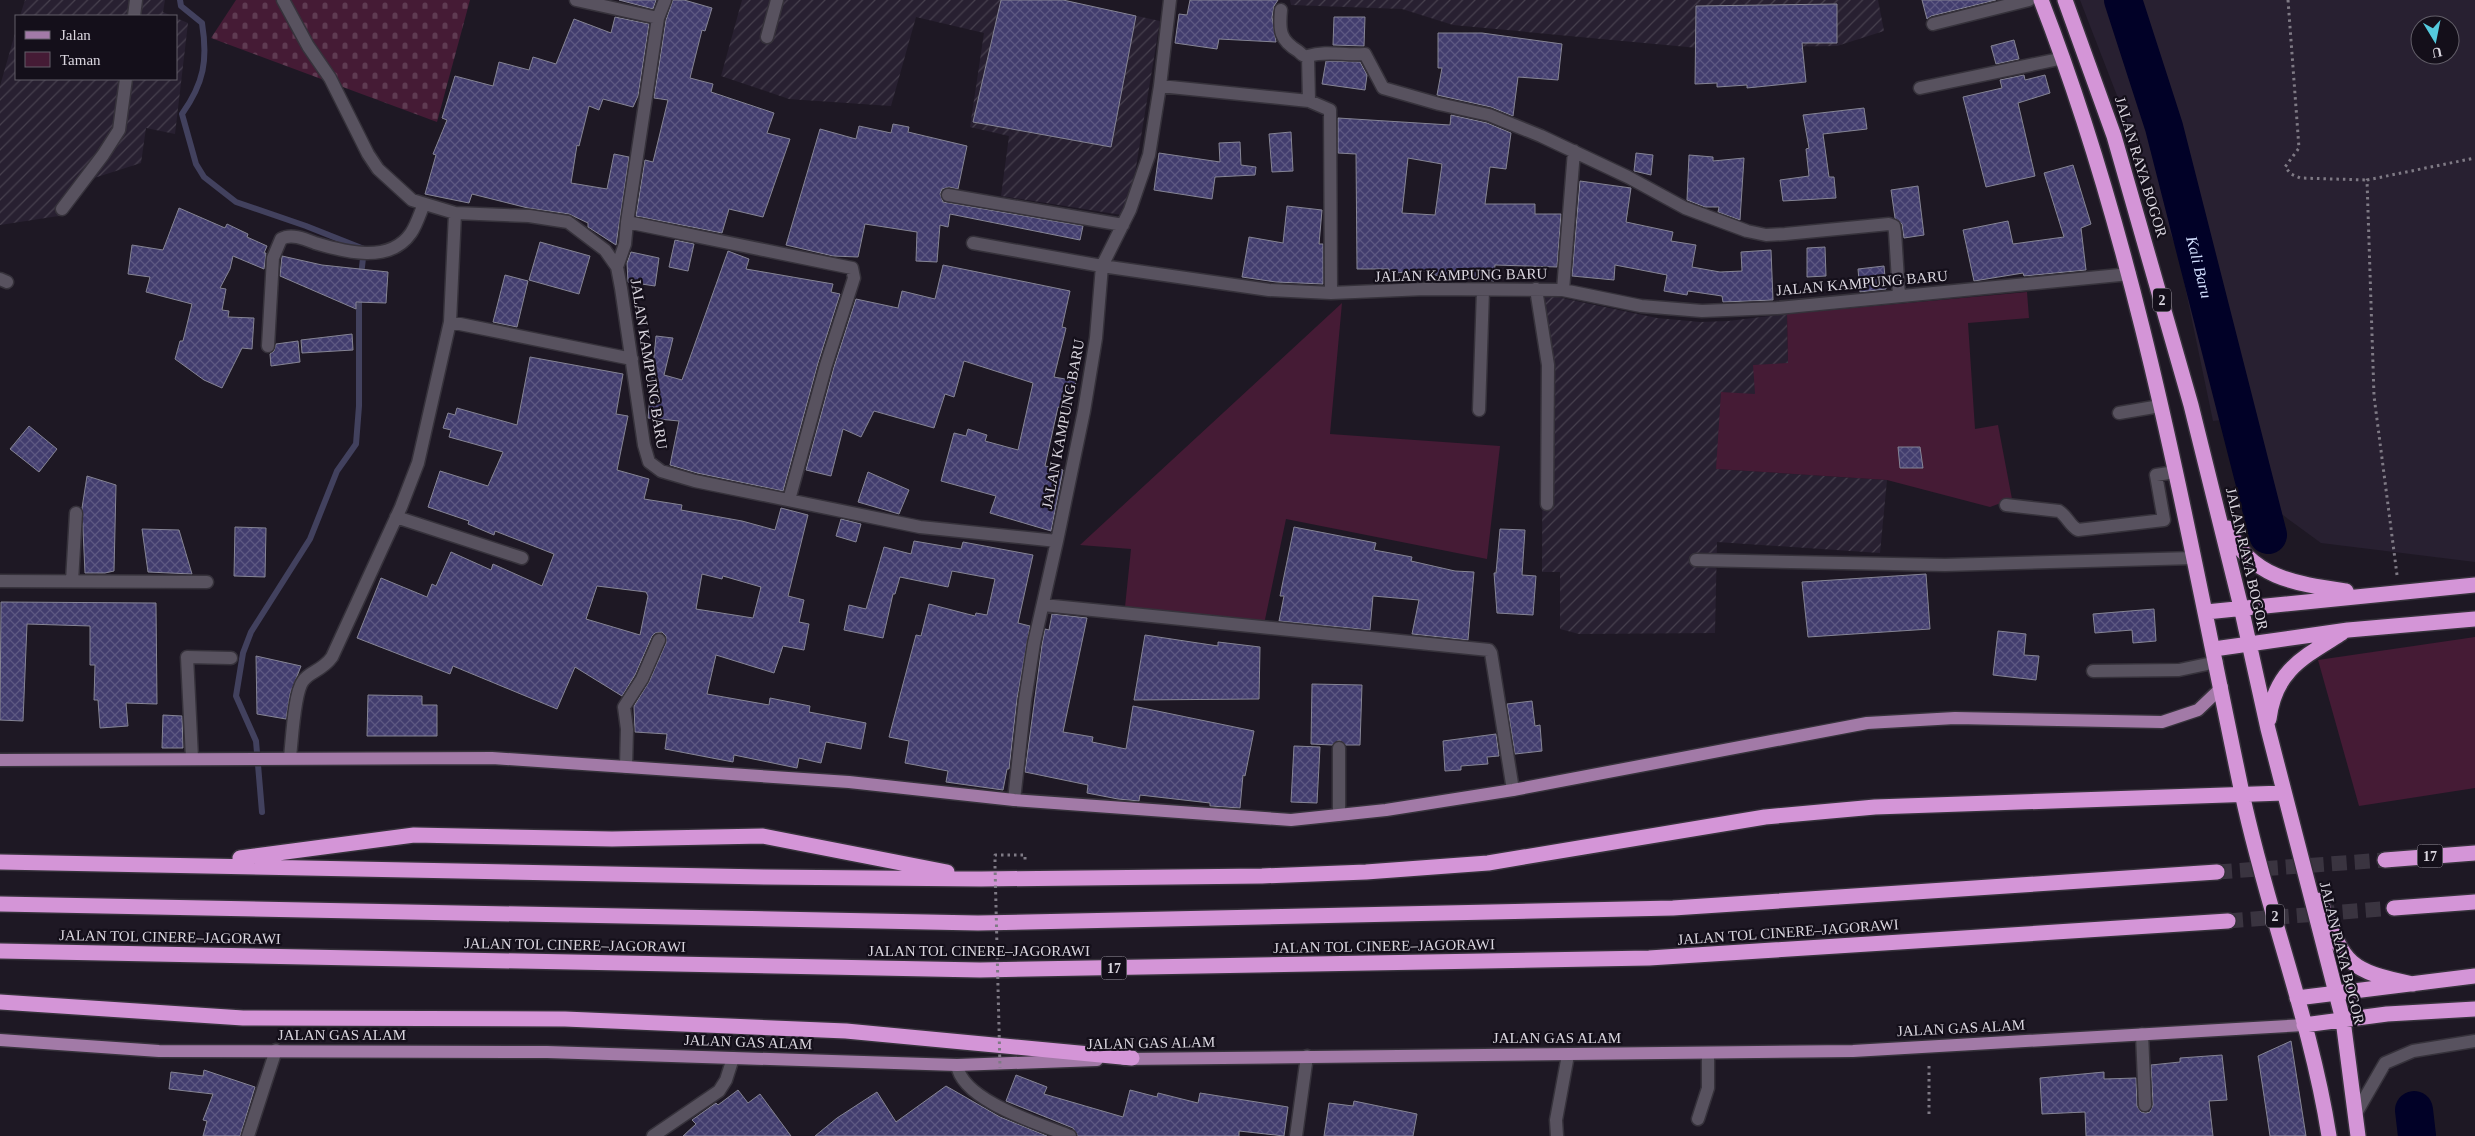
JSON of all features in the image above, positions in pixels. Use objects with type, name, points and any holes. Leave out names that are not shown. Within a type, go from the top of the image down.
[{"type":"highway","name":"2","points":[[2042,0],[2095,150],[2130,274],[2222,687]]},
{"type":"highway","name":"JALAN RAYA BOGOR","points":[[2064,0],[2114,136],[2186,387],[2215,499],[2268,730],[2343,1020],[2358,1136]]},
{"type":"highway","points":[[2215,499],[2235,544],[2259,567],[2287,581],[2371,594]]},
{"type":"highway","points":[[2206,612],[2399,591],[2475,585]]},
{"type":"highway","points":[[2216,656],[2248,644],[2348,630],[2475,619]]},
{"type":"highway","points":[[2268,730],[2271,702],[2281,679],[2298,661],[2348,630]]},
{"type":"highway","points":[[2222,687],[2243,796]]},
{"type":"highway","points":[[0,862],[191,864],[744,877],[981,880],[1262,876],[1366,872],[1488,863],[1765,817],[1875,807],[2243,796],[2284,793]]},
{"type":"highway","name":"2","points":[[2243,796],[2296,998]]},
{"type":"highway","points":[[191,864],[414,835],[612,839],[763,836],[981,880]]},
{"type":"highway","points":[[2296,838],[2337,944],[2347,958],[2358,969],[2373,976],[2413,984]]},
{"type":"highway","name":"17","points":[[2385,860],[2475,853]]},
{"type":"highway","name":"JALAN TOL CINERE–JAGORAWI","points":[[0,904],[978,923],[1673,908],[2217,872]]},
{"type":"highway","points":[[2394,908],[2475,902]]},
{"type":"highway","name":"JALAN TOL CINERE–JAGORAWI","points":[[0,951],[990,970],[1649,958],[2228,921]]},
{"type":"highway","points":[[2328,1130],[2296,998],[2475,976]]},
{"type":"highway","points":[[0,1002],[242,1018],[565,1019],[846,1031],[1132,1058]]},
{"type":"highway","points":[[2304,1025],[2475,1009]]},
{"type":"main road","points":[[0,760],[290,757],[492,758],[849,782],[1014,800],[1290,820],[1339,815],[1512,790],[1867,723],[1955,718],[2162,722],[2198,710],[2222,687]]},
{"type":"main road","name":"JALAN GAS ALAM","points":[[0,1040],[159,1051],[547,1052],[957,1065],[1132,1058],[1853,1051],[2304,1025]]},
{"type":"street","points":[[134,15],[136,0]]},
{"type":"street","name":"JALAN KAMPUNG BARU","points":[[283,0],[308,46],[330,78],[364,148],[378,168],[412,200],[455,213],[530,216],[568,222],[605,250],[616,267],[632,359],[644,445],[649,462],[661,471],[695,480],[920,526],[1056,542],[1084,410],[1096,338],[1102,266],[1269,290],[1331,293],[1425,288],[1563,290],[1641,306],[1702,311],[1777,308],[2130,274]]},
{"type":"street","points":[[576,0],[658,18]]},
{"type":"street","points":[[616,267],[625,244],[658,18],[664,0]]},
{"type":"street","points":[[767,37],[777,0]]},
{"type":"street","points":[[973,243],[1102,266],[1130,210],[1150,155],[1170,0]]},
{"type":"street","points":[[1933,24],[2029,0]]},
{"type":"street","points":[[1281,10],[1280,26],[1288,46],[1304,56],[1321,52],[1350,56],[1365,54],[1383,88],[1439,104],[1489,115],[1628,176],[1685,208],[1747,231],[1766,235],[1839,227],[1889,224],[1894,226],[1900,296]]},
{"type":"street","points":[[1308,56],[1309,100]]},
{"type":"street","points":[[1920,88],[2064,58]]},
{"type":"street","points":[[62,209],[103,155],[119,130],[126,80]]},
{"type":"street","points":[[1160,86],[1309,100],[1330,110],[1331,293]]},
{"type":"street","points":[[1563,290],[1574,151]]},
{"type":"street","points":[[948,195],[1123,225]]},
{"type":"street","points":[[268,346],[273,258],[281,239],[285,236],[300,238],[374,255],[402,243],[412,232],[424,204]]},
{"type":"street","points":[[290,757],[299,688],[307,676],[323,668],[332,657],[396,517],[418,463],[450,322],[455,213]]},
{"type":"street","points":[[627,222],[852,268],[854,278],[826,365],[789,500]]},
{"type":"street","points":[[1536,289],[1548,364],[1547,504]]},
{"type":"street","points":[[1479,410],[1484,290]]},
{"type":"street","points":[[450,322],[632,359]]},
{"type":"street","points":[[2119,413],[2160,406]]},
{"type":"street","points":[[2006,505],[2059,511],[2078,530],[2164,520],[2156,475],[2175,472]]},
{"type":"street","points":[[72,581],[76,513]]},
{"type":"street","points":[[396,517],[522,558]]},
{"type":"street","points":[[1014,800],[1025,700],[1034,643],[1044,605],[1056,542]]},
{"type":"street","points":[[1696,560],[1945,564],[2194,558]]},
{"type":"street","points":[[0,581],[207,582]]},
{"type":"street","points":[[1044,605],[1489,650],[1512,790]]},
{"type":"street","points":[[626,767],[627,729],[624,707],[642,679],[659,640]]},
{"type":"street","points":[[2093,671],[2179,670],[2216,656]]},
{"type":"street","points":[[192,758],[187,657],[231,658]]},
{"type":"street","points":[[1339,748],[1339,815]]},
{"type":"street","points":[[2142,1034],[2145,1105]]},
{"type":"street","points":[[2355,1115],[2385,1062],[2413,1051],[2475,1041]]},
{"type":"street","points":[[248,1136],[276,1050]]},
{"type":"street","points":[[1698,1119],[1708,1088],[1708,1053]]},
{"type":"street","points":[[1557,1136],[1556,1120],[1568,1055]]},
{"type":"street","points":[[1296,1136],[1307,1056]]},
{"type":"street","points":[[653,1136],[718,1091],[726,1080],[733,1058]]},
{"type":"street","points":[[957,1065],[962,1079],[998,1108],[1070,1136]]},
{"type":"path","points":[[2288,0],[2299,148],[2285,167],[2291,174],[2300,178],[2367,180],[2475,158]]},
{"type":"path","points":[[2367,180],[2374,396],[2399,591]]},
{"type":"path","points":[[995,855],[1025,855]]},
{"type":"path","points":[[995,866],[1000,1068]]},
{"type":"path","points":[[1929,1046],[1929,1114]]},
{"type":"shaded area","points":[[25,0],[165,0],[163,12],[170,15],[20,15]]},
{"type":"shaded area","points":[[742,0],[1063,0],[1160,21],[1128,216],[1001,196],[1009,136],[970,127],[984,33],[916,17],[891,106],[789,99],[721,76]]},
{"type":"shaded area","points":[[1290,0],[1878,0],[1884,31],[1837,46],[1698,48],[1453,25],[1402,9],[1291,5]]},
{"type":"shaded area","points":[[2080,0],[2475,0],[2475,562],[2321,543],[2280,513],[2254,416],[2213,421],[2178,253]]},
{"type":"shaded area","points":[[178,19],[188,23],[175,134],[146,128],[141,163],[94,178],[65,215],[0,225],[0,86],[15,34],[15,80],[178,80]]},
{"type":"shaded area","points":[[1543,294],[1657,318],[1700,322],[1728,321],[1787,314],[1788,363],[1755,394],[1716,469],[1887,480],[1880,553],[1717,542],[1715,633],[1579,634],[1560,629],[1560,572],[1542,572]]},
{"type":"green space","points":[[236,0],[470,0],[437,122],[211,38]]},
{"type":"green space","points":[[2027,292],[2029,318],[1968,323],[1975,429],[1998,425],[2012,499],[1990,507],[1887,480],[1716,469],[1721,392],[1755,394],[1753,365],[1788,363],[1787,314]]},
{"type":"green space","points":[[1342,303],[1330,434],[1500,446],[1487,559],[1286,519],[1262,634],[1125,607],[1131,549],[1080,545]]},
{"type":"green space","points":[[2475,637],[2475,788],[2359,806],[2318,660]]},
{"type":"building","points":[[619,0],[656,0],[653,9]]},
{"type":"building","points":[[673,0],[684,0],[712,8],[705,31],[702,30],[690,78],[713,84],[711,92],[774,113],[767,133],[790,139],[763,217],[729,209],[722,233],[636,216],[645,160],[653,162],[668,100],[654,98],[666,20]]},
{"type":"building","points":[[1001,0],[1063,0],[1136,16],[1111,147],[973,122]]},
{"type":"building","points":[[1190,0],[1278,0],[1274,6],[1272,17],[1276,42],[1219,39],[1217,49],[1175,43],[1179,14],[1187,15]]},
{"type":"building","points":[[1922,0],[1996,0],[1931,16],[1927,19]]},
{"type":"building","points":[[1837,4],[1837,43],[1802,43],[1806,82],[1747,88],[1747,85],[1717,87],[1717,83],[1695,84],[1696,6]]},
{"type":"building","points":[[615,17],[649,24],[638,96],[633,107],[603,99],[599,110],[589,106],[579,146],[577,145],[571,183],[607,189],[614,154],[629,157],[616,245],[588,227],[588,223],[569,214],[528,208],[472,194],[469,203],[425,194],[436,155],[433,154],[447,120],[442,118],[455,76],[493,86],[499,62],[529,70],[533,57],[556,64],[574,19],[611,33]]},
{"type":"building","points":[[1334,17],[1365,17],[1364,46],[1333,45]]},
{"type":"building","points":[[1438,33],[1482,33],[1562,44],[1558,80],[1518,77],[1513,116],[1491,107],[1437,95],[1442,68],[1438,68]]},
{"type":"building","points":[[2014,40],[2019,59],[1996,64],[1991,46]]},
{"type":"building","points":[[1326,61],[1360,62],[1367,75],[1365,90],[1322,84]]},
{"type":"building","points":[[2024,75],[2025,80],[2045,75],[2050,93],[2018,103],[2035,176],[1986,187],[1963,97],[2002,88],[2000,80]]},
{"type":"building","points":[[1864,108],[1867,129],[1823,134],[1829,177],[1834,177],[1836,198],[1783,201],[1780,180],[1809,176],[1806,149],[1809,148],[1803,115]]},
{"type":"building","points":[[1451,115],[1487,123],[1511,133],[1506,169],[1490,167],[1485,204],[1535,204],[1535,214],[1561,214],[1557,267],[1495,265],[1494,281],[1434,275],[1435,271],[1389,273],[1389,269],[1357,269],[1356,154],[1338,153],[1338,118],[1450,125]],"holes":[[[1408,158],[1442,164],[1435,215],[1402,213]]]},
{"type":"building","points":[[893,124],[909,127],[908,132],[967,146],[958,189],[949,187],[942,189],[940,194],[943,202],[1083,226],[1080,240],[950,214],[948,227],[940,225],[937,262],[916,261],[917,232],[865,224],[858,257],[833,256],[786,245],[820,129],[856,139],[859,126],[891,133]]},
{"type":"building","points":[[1291,132],[1293,171],[1272,172],[1269,134]]},
{"type":"building","points":[[1240,142],[1241,165],[1256,167],[1255,175],[1215,177],[1212,199],[1154,190],[1159,153],[1220,162],[1219,143]]},
{"type":"building","points":[[1636,153],[1653,155],[1651,175],[1634,171]]},
{"type":"building","points":[[1689,155],[1713,157],[1713,161],[1744,158],[1740,220],[1718,212],[1719,207],[1705,207],[1687,200]]},
{"type":"building","points":[[2073,165],[2091,224],[2081,228],[2086,270],[2024,276],[2023,273],[1974,281],[1963,230],[2008,221],[2013,244],[2064,237],[2044,173]]},
{"type":"building","points":[[1580,181],[1631,188],[1626,222],[1673,232],[1671,241],[1696,245],[1692,267],[1720,272],[1742,271],[1741,252],[1771,250],[1773,300],[1723,302],[1722,296],[1688,291],[1687,295],[1664,291],[1667,275],[1615,265],[1614,280],[1572,276]]},
{"type":"building","points":[[1918,186],[1924,235],[1904,238],[1902,224],[1895,218],[1891,190]]},
{"type":"building","points":[[1287,206],[1322,210],[1319,244],[1323,244],[1323,284],[1276,282],[1242,277],[1249,237],[1283,243]]},
{"type":"building","points":[[179,208],[225,228],[227,224],[248,234],[247,237],[267,246],[264,253],[266,253],[264,269],[233,256],[230,269],[220,288],[226,289],[222,310],[229,311],[228,317],[254,318],[252,349],[242,348],[222,388],[204,380],[175,359],[180,341],[183,341],[192,304],[146,292],[150,277],[128,274],[132,245],[163,250]]},
{"type":"building","points":[[675,240],[694,244],[688,271],[669,267]]},
{"type":"building","points":[[540,242],[590,256],[579,294],[529,280]]},
{"type":"building","points":[[1825,247],[1826,276],[1807,277],[1807,248]]},
{"type":"building","points":[[728,251],[749,259],[746,269],[833,284],[831,292],[840,294],[818,363],[783,491],[697,473],[670,465],[679,421],[648,418],[656,336],[673,338],[664,375],[682,380]]},
{"type":"building","points":[[631,252],[659,258],[655,286],[628,282],[627,263]]},
{"type":"building","points":[[282,256],[322,265],[388,272],[386,303],[356,302],[356,309],[280,276]]},
{"type":"building","points":[[943,265],[1070,291],[1062,327],[1066,328],[1054,377],[1076,381],[1071,410],[1058,407],[1045,466],[1063,470],[1051,531],[990,513],[996,496],[941,481],[954,433],[966,436],[968,429],[987,435],[985,441],[1018,450],[1033,383],[964,361],[954,397],[945,394],[934,428],[874,411],[861,437],[843,429],[831,476],[806,470],[834,367],[856,299],[898,308],[902,291],[935,299]]},
{"type":"building","points":[[1884,266],[1886,289],[1860,292],[1858,269]]},
{"type":"building","points":[[505,275],[528,281],[517,327],[493,322]]},
{"type":"building","points":[[352,334],[353,350],[302,353],[301,340]]},
{"type":"building","points":[[298,341],[300,362],[271,366],[270,354],[274,351],[276,344]]},
{"type":"building","points":[[530,357],[623,374],[616,414],[628,416],[617,470],[649,479],[644,499],[682,505],[681,510],[742,521],[775,530],[781,508],[808,515],[788,596],[804,600],[799,622],[809,624],[804,650],[783,646],[774,673],[716,655],[707,694],[769,705],[770,698],[810,706],[809,712],[866,723],[861,749],[826,742],[821,763],[799,758],[797,768],[734,755],[733,762],[665,749],[667,734],[635,732],[634,706],[649,682],[666,643],[666,636],[662,632],[655,633],[652,636],[635,675],[622,696],[575,667],[557,709],[453,666],[450,674],[357,638],[381,578],[427,597],[432,584],[436,586],[451,552],[491,570],[493,564],[542,586],[554,554],[495,531],[494,535],[468,524],[469,521],[428,507],[440,471],[488,486],[503,452],[449,437],[451,430],[443,428],[448,413],[455,415],[457,408],[517,425]],"holes":[[[702,574],[722,579],[723,576],[761,587],[753,618],[696,609]],[[597,586],[646,592],[648,596],[640,635],[586,619]]]},
{"type":"building","points":[[29,426],[57,449],[39,472],[10,449]]},
{"type":"building","points":[[1898,447],[1920,447],[1923,468],[1900,468]]},
{"type":"building","points":[[868,472],[909,490],[899,514],[858,502]]},
{"type":"building","points":[[87,476],[116,485],[114,571],[85,573],[82,508]]},
{"type":"building","points":[[841,519],[861,524],[856,542],[836,536]]},
{"type":"building","points":[[235,527],[266,528],[265,577],[234,576]]},
{"type":"building","points":[[1294,527],[1376,543],[1374,550],[1412,557],[1411,561],[1455,571],[1474,572],[1468,640],[1412,634],[1419,600],[1373,596],[1370,630],[1279,621],[1284,596],[1280,596]]},
{"type":"building","points":[[142,529],[179,530],[192,574],[148,572]]},
{"type":"building","points":[[1500,529],[1525,530],[1522,575],[1536,576],[1533,615],[1497,613],[1494,573],[1496,573]]},
{"type":"building","points":[[914,541],[961,549],[963,542],[1033,555],[1018,623],[1030,626],[1017,699],[1009,769],[1007,769],[1003,790],[946,782],[948,771],[905,763],[909,741],[889,737],[916,635],[921,636],[929,604],[975,616],[976,613],[987,615],[995,579],[952,571],[948,587],[900,577],[895,594],[893,594],[883,638],[844,630],[849,605],[866,609],[884,547],[911,554]]},
{"type":"building","points":[[1926,574],[1930,629],[1808,637],[1802,582]]},
{"type":"building","points":[[1,602],[156,603],[157,704],[126,703],[128,726],[100,728],[98,700],[94,700],[95,665],[90,665],[90,626],[27,624],[23,721],[0,720]]},
{"type":"building","points":[[2154,609],[2156,641],[2133,643],[2132,630],[2095,633],[2093,614]]},
{"type":"building","points":[[1052,614],[1087,618],[1063,732],[1093,737],[1092,742],[1126,749],[1133,706],[1254,731],[1245,776],[1243,775],[1240,808],[1210,806],[1210,803],[1140,795],[1139,801],[1118,799],[1087,793],[1088,785],[1025,772],[1042,645],[1045,629],[1049,630]]},
{"type":"building","points":[[1998,631],[2026,634],[2024,655],[2039,656],[2036,680],[1993,675]]},
{"type":"building","points":[[1145,635],[1218,646],[1218,642],[1260,647],[1259,699],[1134,700]]},
{"type":"building","points":[[256,656],[301,666],[290,694],[286,719],[257,714]]},
{"type":"building","points":[[1312,684],[1362,685],[1360,745],[1346,745],[1339,740],[1332,745],[1311,744]]},
{"type":"building","points":[[368,695],[422,696],[422,705],[437,705],[437,736],[367,736]]},
{"type":"building","points":[[1532,701],[1535,726],[1540,725],[1542,751],[1515,754],[1507,704]]},
{"type":"building","points":[[163,715],[182,716],[183,748],[162,748]]},
{"type":"building","points":[[1496,734],[1499,756],[1487,757],[1488,764],[1461,766],[1461,770],[1445,771],[1443,741]]},
{"type":"building","points":[[1294,746],[1320,747],[1317,803],[1291,802]]},
{"type":"building","points":[[2291,1041],[2306,1136],[2270,1136],[2258,1056]]},
{"type":"building","points":[[2222,1055],[2227,1100],[2209,1101],[2213,1136],[2086,1136],[2085,1112],[2042,1114],[2040,1078],[2104,1072],[2104,1079],[2136,1078],[2137,1106],[2141,1112],[2146,1113],[2150,1112],[2153,1105],[2151,1065],[2180,1062],[2180,1058]]},
{"type":"building","points":[[204,1070],[255,1087],[240,1136],[203,1136],[207,1121],[203,1120],[213,1094],[169,1089],[171,1072],[203,1076]]},
{"type":"building","points":[[1016,1075],[1047,1087],[1044,1094],[1123,1117],[1130,1090],[1157,1097],[1158,1093],[1198,1103],[1200,1093],[1288,1107],[1284,1136],[1239,1131],[1239,1136],[1078,1136],[1073,1128],[1006,1101]]},
{"type":"building","points":[[946,1086],[1000,1117],[1047,1136],[815,1136],[837,1118],[877,1092],[896,1122]]},
{"type":"building","points":[[738,1090],[748,1103],[760,1094],[791,1136],[683,1136],[696,1124],[692,1120],[716,1103],[718,1105]]},
{"type":"building","points":[[1354,1101],[1417,1114],[1413,1136],[1324,1136],[1329,1103],[1353,1106]]},
{"type":"waterway","points":[[180,0],[181,6],[202,23],[204,36],[204,60],[200,81],[182,114],[196,164],[204,177],[236,202],[306,226],[364,249],[361,276]]},
{"type":"waterway","name":"Kali Baru","points":[[2123,0],[2164,127],[2268,535]]},
{"type":"waterway","points":[[262,812],[256,741],[236,696],[243,653],[251,632],[310,539],[337,471],[356,444],[359,406],[359,296]]},
{"type":"waterway","name":"Kali Baru","points":[[2414,1110],[2417,1136]]},
{"type":"tunnel","points":[[2217,872],[2385,860]]},
{"type":"tunnel","points":[[2228,921],[2394,908]]}]
